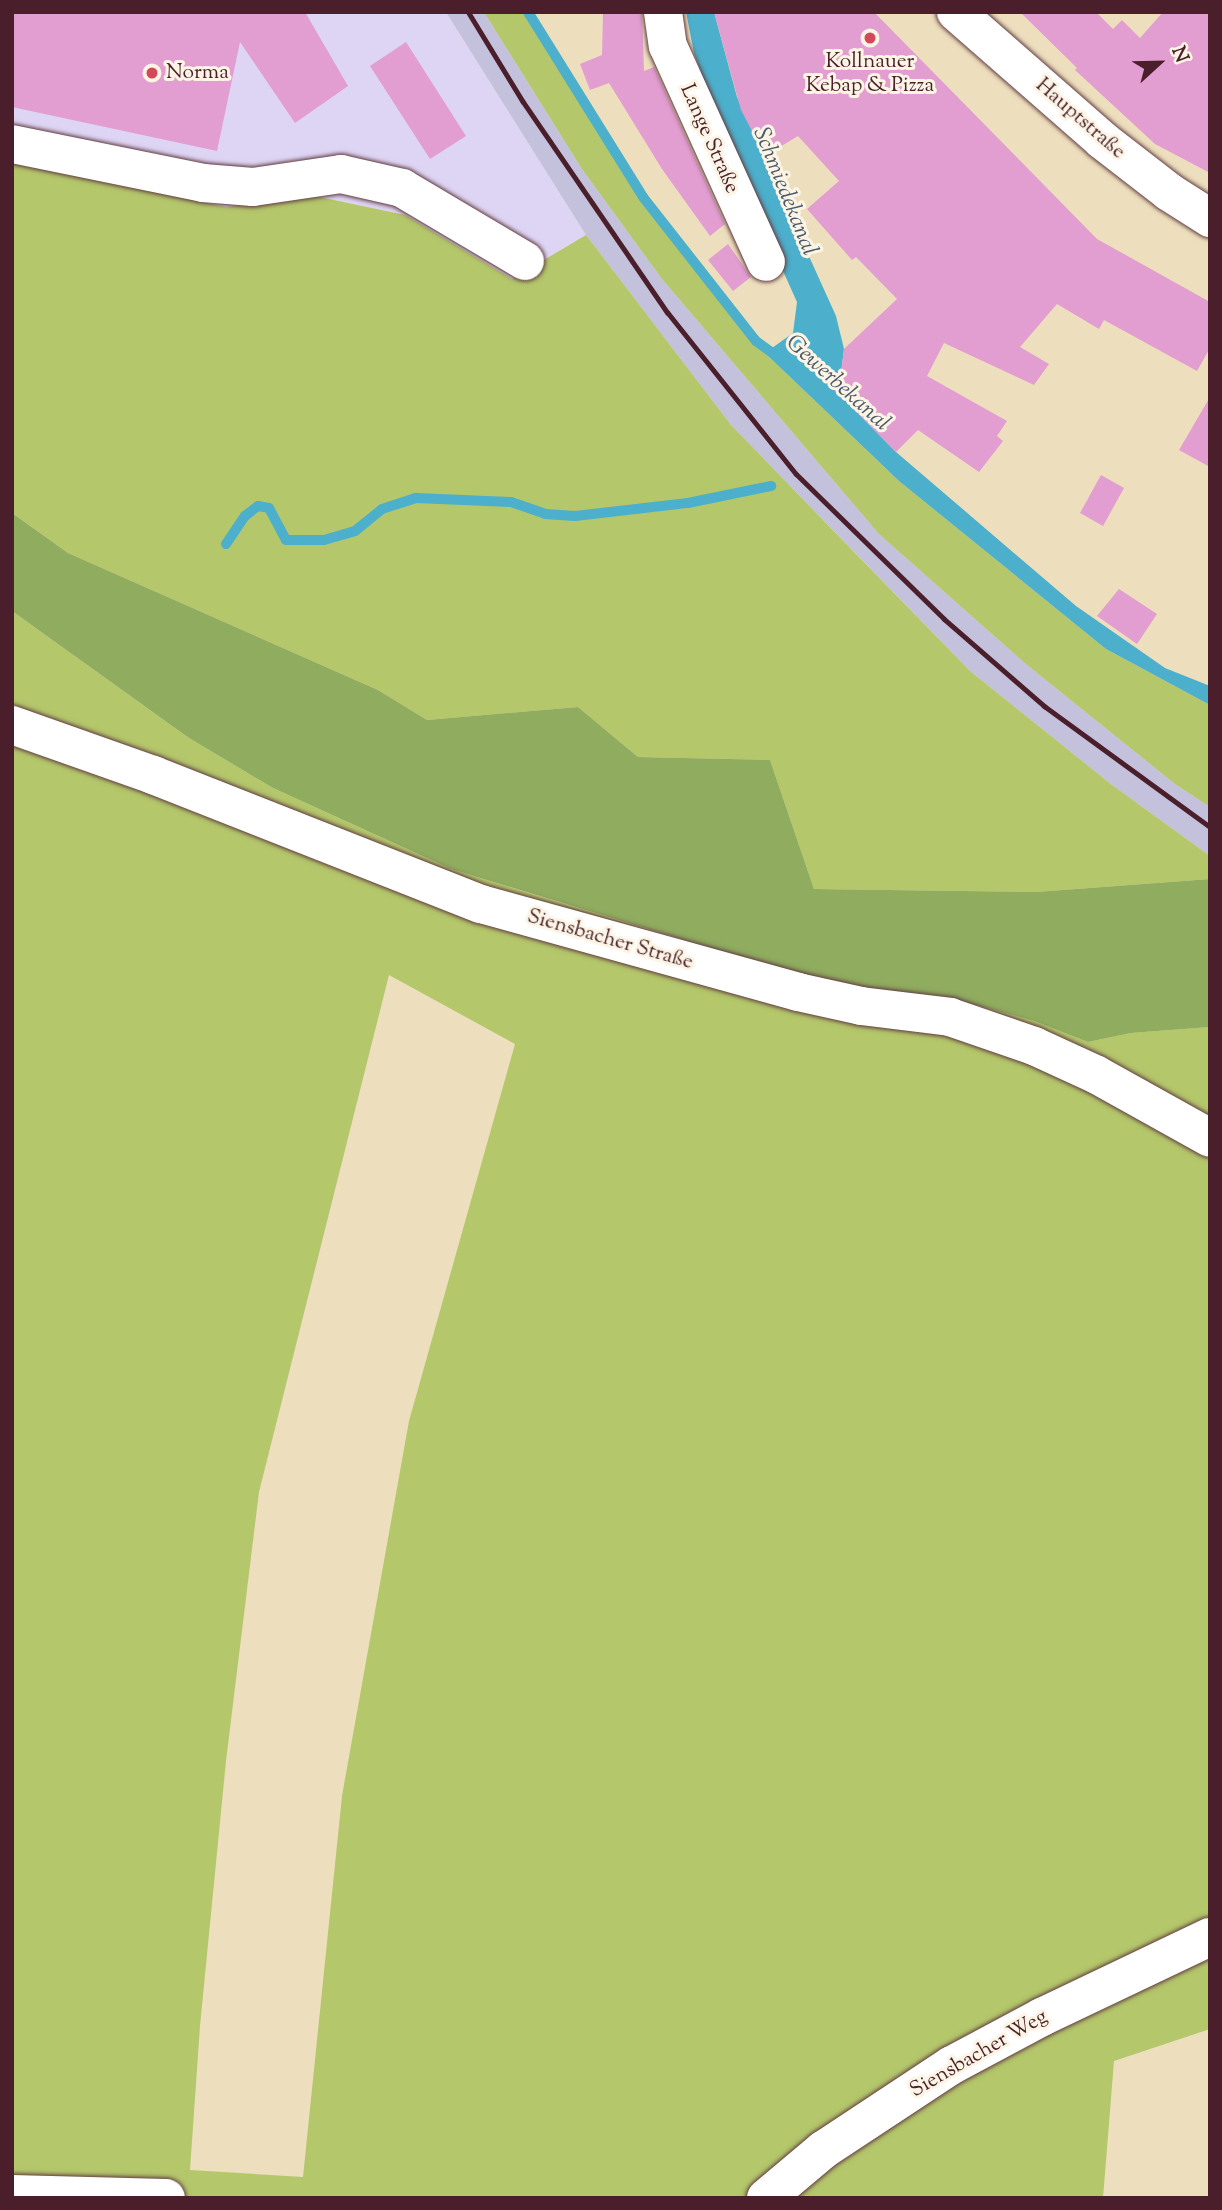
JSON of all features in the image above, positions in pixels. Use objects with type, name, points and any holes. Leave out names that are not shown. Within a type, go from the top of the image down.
[{"type":"street","name":"Lange Straße","points":[[663,12],[668,46],[766,262]]},
{"type":"street","name":"Hauptstraße","points":[[956,12],[1102,140],[1169,192],[1210,218]]},
{"type":"street","points":[[12,144],[203,183],[253,187],[341,174],[365,179],[402,188],[525,261]]},
{"type":"street","name":"Siensbacher Straße","points":[[12,724],[153,775],[481,904],[798,992],[861,1006],[950,1017],[1034,1046],[1097,1075],[1210,1138]]},
{"type":"street","name":"Siensbacher Weg","points":[[766,2198],[823,2150],[952,2065],[1054,2011],[1210,1937]]},
{"type":"street","points":[[12,2194],[166,2198]]},
{"type":"shaded area","points":[[12,12],[446,12],[586,235],[512,279],[405,215],[310,195],[226,207],[12,162]]},
{"type":"shaded area","points":[[446,12],[484,12],[582,169],[662,279],[879,534],[1026,664],[1175,784],[1210,807],[1210,856],[1112,785],[970,671],[731,425],[586,235]]},
{"type":"green space","points":[[484,12],[528,12],[643,197],[765,353],[899,481],[1106,649],[1210,705],[1210,807],[1175,784],[1026,664],[879,534],[662,279],[582,169]]},
{"type":"green space","points":[[12,162],[226,207],[310,195],[405,215],[512,279],[586,235],[731,425],[855,553],[970,671],[1112,785],[1210,856],[1210,879],[1036,892],[814,889],[770,760],[638,757],[578,707],[427,720],[378,690],[68,553],[12,513]]},
{"type":"green space","points":[[12,513],[68,553],[378,690],[427,720],[578,707],[638,757],[770,760],[814,889],[1036,892],[1210,879],[1210,1027],[1131,1033],[1088,1042],[1034,1021],[943,996],[845,989],[451,869],[273,788],[189,738],[12,611]]},
{"type":"green space","points":[[12,611],[189,738],[273,788],[451,869],[844,989],[943,996],[1034,1021],[1088,1042],[1131,1033],[1210,1027],[1210,2029],[1114,2061],[1103,2198],[12,2198]],"holes":[[[389,975],[515,1044],[409,1421],[342,1796],[303,2177],[190,2170],[200,2026],[226,1761],[259,1492]]]},
{"type":"water","points":[[686,12],[714,12],[737,97],[836,316],[844,349],[841,373],[833,388],[896,452],[1076,606],[1165,668],[1210,686],[1210,705],[1106,649],[899,481],[765,353],[793,333],[797,302],[724,140],[694,53]]},
{"type":"building","points":[[12,12],[305,12],[348,86],[295,123],[240,42],[217,151],[12,107]]},
{"type":"building","points":[[603,12],[642,12],[644,71],[654,67],[725,224],[710,236],[662,169],[609,83],[590,90],[580,64],[602,55]]},
{"type":"building","points":[[714,12],[874,12],[1097,239],[1210,302],[1210,348],[1197,371],[1104,320],[1099,329],[1057,304],[1020,347],[1049,364],[1034,385],[944,343],[927,376],[1007,421],[997,436],[1003,441],[979,472],[918,430],[896,452],[833,388],[841,373],[844,349],[897,299],[856,257],[852,260],[807,209],[839,181],[798,136],[765,156],[741,110]]},
{"type":"building","points":[[1020,12],[1096,12],[1113,29],[1122,20],[1140,38],[1163,12],[1210,12],[1210,173],[1155,144],[1075,70],[1077,68]]},
{"type":"building","points":[[406,42],[466,136],[430,159],[370,66]]},
{"type":"building","points":[[728,244],[751,277],[733,291],[708,260]]},
{"type":"building","points":[[1210,397],[1210,467],[1179,450]]},
{"type":"building","points":[[1101,475],[1124,488],[1103,526],[1080,513]]},
{"type":"building","points":[[1119,589],[1157,614],[1137,644],[1097,616]]},
{"type":"waterway","name":"Gewerbekanal","points":[[528,12],[643,197],[756,341],[781,359]]},
{"type":"waterway","points":[[226,544],[245,516],[258,506],[269,508],[286,540],[324,540],[355,531],[382,509],[416,498],[511,502],[545,514],[575,516],[688,503],[771,486]]},
{"type":"railway","points":[[468,12],[523,102],[667,312],[796,474],[944,619],[1044,706],[1210,827]]},
{"type":"place","name":"Kollnauer Kebap & Pizza","points":[[870,38]]},
{"type":"place","name":"Norma","points":[[152,73]]},
{"type":"water label","name":"Schmiedekanal","points":[[784,192]]}]
